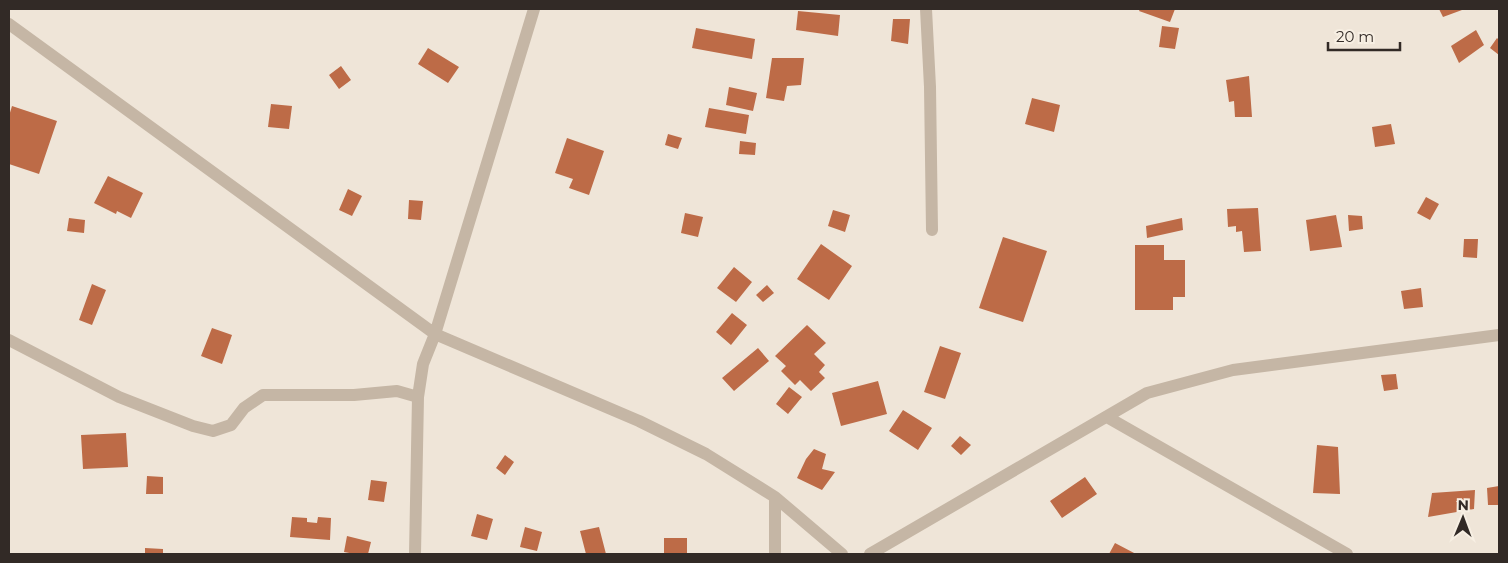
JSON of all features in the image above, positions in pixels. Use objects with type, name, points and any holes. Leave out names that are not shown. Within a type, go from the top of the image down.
[{"type":"street","points":[[415,554],[418,397],[423,364],[435,334],[534,9]]},
{"type":"street","points":[[926,9],[930,96],[932,230]]},
{"type":"street","points":[[9,24],[435,334],[639,421],[706,454],[775,497],[839,553]]},
{"type":"street","points":[[870,554],[1147,393],[1233,370],[1499,334]]},
{"type":"street","points":[[9,340],[119,397],[193,426],[213,431],[231,425],[244,408],[263,395],[354,395],[397,392],[418,397]]},
{"type":"street","points":[[1107,417],[1347,554]]},
{"type":"street","points":[[775,497],[775,554]]},
{"type":"building","points":[[1140,9],[1175,9],[1170,22],[1139,11]]},
{"type":"building","points":[[1439,9],[1461,9],[1462,10],[1443,17]]},
{"type":"building","points":[[798,11],[840,15],[838,36],[796,30]]},
{"type":"building","points":[[893,19],[910,19],[908,44],[891,41]]},
{"type":"building","points":[[1162,26],[1179,28],[1175,49],[1159,47]]},
{"type":"building","points":[[696,28],[755,39],[752,59],[692,48]]},
{"type":"building","points":[[1476,30],[1484,45],[1459,63],[1451,46]]},
{"type":"building","points":[[1497,38],[1499,40],[1499,55],[1490,48]]},
{"type":"building","points":[[428,48],[459,67],[448,83],[418,64]]},
{"type":"building","points":[[772,58],[804,58],[801,85],[787,86],[784,101],[766,98]]},
{"type":"building","points":[[341,66],[351,80],[339,89],[329,75]]},
{"type":"building","points":[[1249,76],[1252,117],[1235,117],[1234,101],[1229,102],[1226,80]]},
{"type":"building","points":[[729,87],[757,93],[753,111],[726,105]]},
{"type":"building","points":[[1032,98],[1060,105],[1054,132],[1025,124]]},
{"type":"building","points":[[271,104],[292,106],[289,129],[268,127]]},
{"type":"building","points":[[12,106],[57,121],[39,174],[9,164],[9,116]]},
{"type":"building","points":[[709,108],[749,115],[746,134],[705,127]]},
{"type":"building","points":[[1391,124],[1395,144],[1375,147],[1372,127]]},
{"type":"building","points":[[668,134],[682,138],[678,149],[665,145]]},
{"type":"building","points":[[567,138],[604,151],[589,195],[569,188],[573,179],[555,173]]},
{"type":"building","points":[[740,141],[756,143],[755,155],[739,154]]},
{"type":"building","points":[[108,176],[143,193],[131,218],[117,211],[116,214],[94,203]]},
{"type":"building","points":[[348,189],[362,196],[352,216],[339,210]]},
{"type":"building","points":[[1426,197],[1439,204],[1430,220],[1417,213]]},
{"type":"building","points":[[409,200],[423,201],[421,220],[408,219]]},
{"type":"building","points":[[1258,208],[1261,251],[1244,252],[1242,231],[1236,232],[1236,226],[1228,227],[1227,209]]},
{"type":"building","points":[[833,210],[850,215],[845,232],[828,226]]},
{"type":"building","points":[[685,213],[703,217],[698,237],[681,233]]},
{"type":"building","points":[[1336,215],[1342,247],[1310,251],[1306,220]]},
{"type":"building","points":[[1348,215],[1362,216],[1363,229],[1349,231]]},
{"type":"building","points":[[69,218],[85,220],[84,233],[67,231]]},
{"type":"building","points":[[1182,218],[1183,230],[1147,238],[1146,226]]},
{"type":"building","points":[[1003,237],[1047,251],[1023,322],[979,308]]},
{"type":"building","points":[[1464,239],[1478,239],[1477,258],[1463,257]]},
{"type":"building","points":[[821,244],[852,266],[829,300],[797,279]]},
{"type":"building","points":[[1135,245],[1164,245],[1164,260],[1185,260],[1185,297],[1173,297],[1173,310],[1135,310]]},
{"type":"building","points":[[734,267],[752,282],[736,302],[717,288]]},
{"type":"building","points":[[92,284],[106,290],[92,325],[79,320]]},
{"type":"building","points":[[767,285],[774,293],[763,302],[756,295]]},
{"type":"building","points":[[1421,288],[1423,307],[1404,309],[1401,291]]},
{"type":"building","points":[[732,313],[747,325],[731,345],[716,332]]},
{"type":"building","points":[[807,325],[826,343],[814,354],[825,365],[819,372],[825,378],[811,391],[800,380],[795,385],[781,371],[786,366],[775,356]]},
{"type":"building","points":[[212,328],[232,335],[222,364],[201,356]]},
{"type":"building","points":[[940,346],[961,353],[945,399],[924,392]]},
{"type":"building","points":[[758,348],[769,361],[734,391],[722,378]]},
{"type":"building","points":[[1396,374],[1398,389],[1384,391],[1381,375]]},
{"type":"building","points":[[878,381],[887,414],[841,426],[832,393]]},
{"type":"building","points":[[789,387],[802,397],[788,414],[776,404]]},
{"type":"building","points":[[903,410],[932,428],[918,450],[889,431]]},
{"type":"building","points":[[126,433],[128,467],[83,469],[81,435]]},
{"type":"building","points":[[960,436],[971,445],[961,455],[951,446]]},
{"type":"building","points":[[1317,445],[1338,447],[1340,494],[1313,493]]},
{"type":"building","points":[[814,449],[826,454],[822,469],[835,472],[822,490],[797,478],[806,459]]},
{"type":"building","points":[[505,455],[514,462],[505,475],[496,468]]},
{"type":"building","points":[[147,476],[163,477],[163,494],[146,494]]},
{"type":"building","points":[[1085,477],[1097,494],[1062,518],[1050,501]]},
{"type":"building","points":[[371,480],[387,482],[384,502],[368,500]]},
{"type":"building","points":[[1499,486],[1499,505],[1488,505],[1487,488]]},
{"type":"building","points":[[1475,490],[1474,509],[1428,517],[1432,493]]},
{"type":"building","points":[[477,514],[493,519],[487,540],[471,536]]},
{"type":"building","points":[[292,517],[307,518],[307,522],[317,523],[318,517],[331,518],[330,540],[290,537]]},
{"type":"building","points":[[525,527],[542,532],[537,551],[520,547]]},
{"type":"building","points":[[599,527],[606,554],[586,554],[580,531]]},
{"type":"building","points":[[347,536],[371,542],[368,554],[344,552]]},
{"type":"building","points":[[664,538],[687,538],[687,554],[664,554]]},
{"type":"building","points":[[1115,543],[1136,554],[1109,554]]},
{"type":"building","points":[[145,548],[163,549],[163,554],[145,554]]}]
